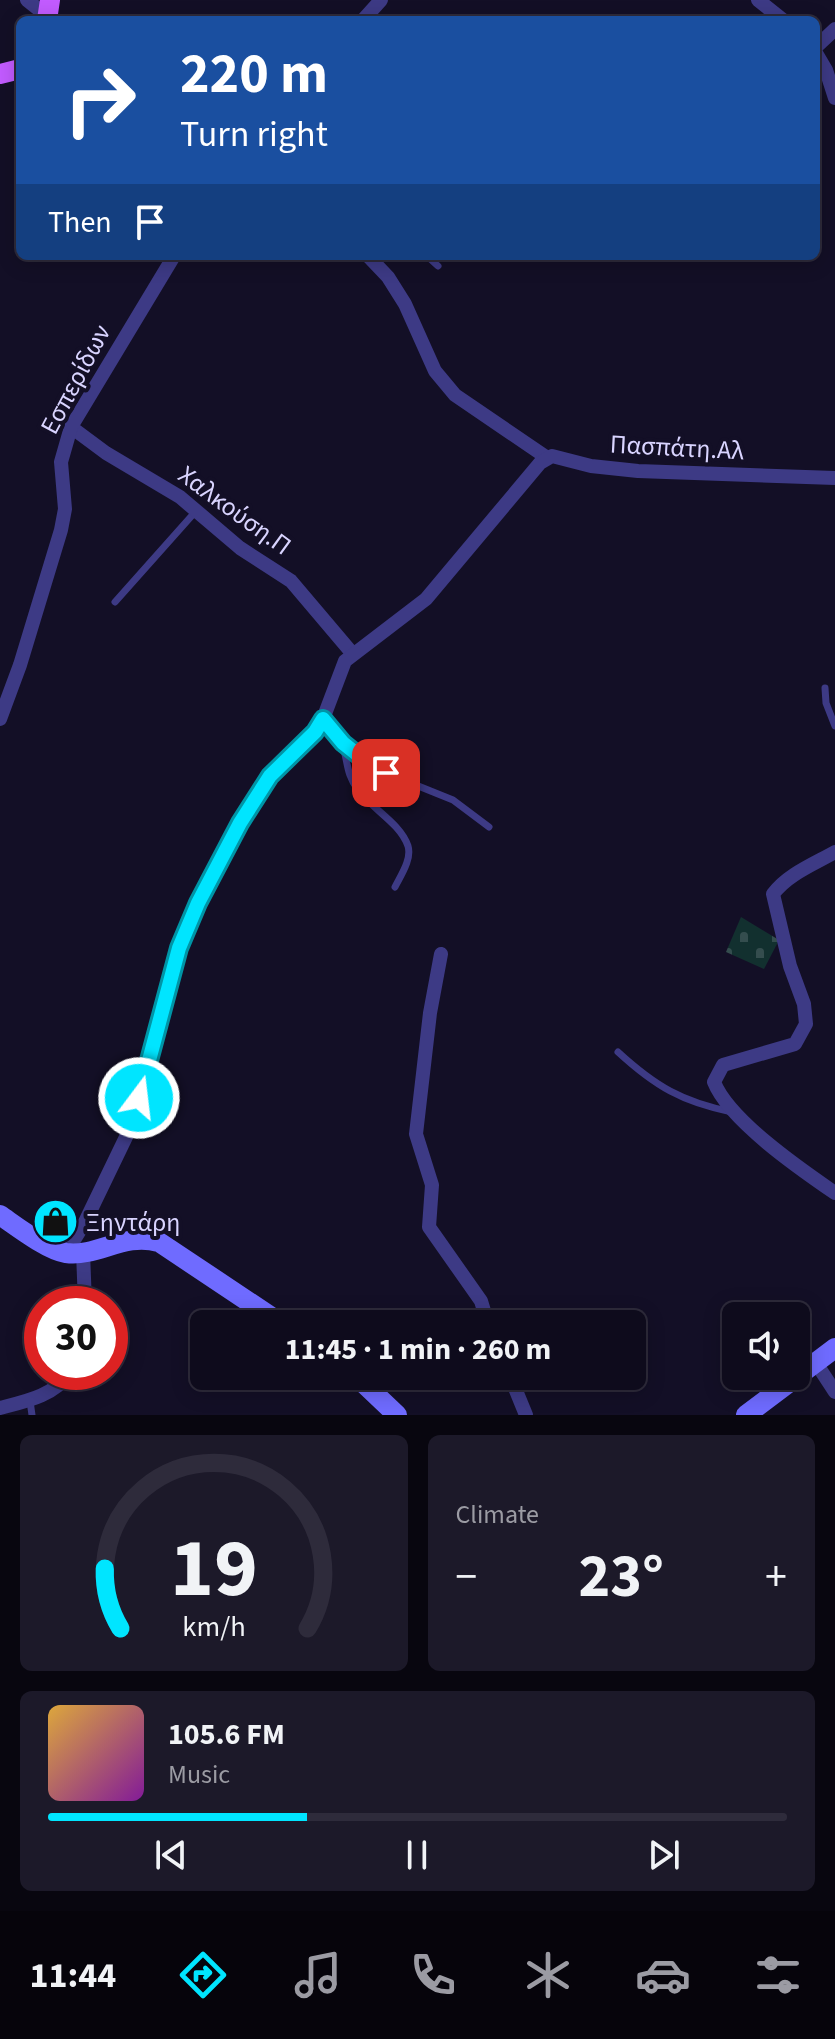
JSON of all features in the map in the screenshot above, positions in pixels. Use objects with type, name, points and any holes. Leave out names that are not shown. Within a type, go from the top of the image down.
[{"type":"main road","points":[[0,1215],[54,1248],[74,1252],[126,1239],[159,1242],[261,1310]]},
{"type":"main road","points":[[810,1363],[835,1348]]},
{"type":"main road","points":[[371,1390],[397,1415]]},
{"type":"main road","points":[[746,1415],[776,1390]]},
{"type":"street","points":[[27,0],[48,12]]},
{"type":"street","points":[[367,16],[381,0]]},
{"type":"street","points":[[758,0],[778,16]]},
{"type":"street","points":[[820,43],[835,29]]},
{"type":"street","points":[[820,60],[835,98]]},
{"type":"street","name":"Εσπερίδων","points":[[0,719],[20,665],[61,530],[65,509],[61,462],[71,427],[172,260]]},
{"type":"street","points":[[81,1286],[74,1252],[126,1137],[179,948],[195,909],[240,823],[270,776],[315,732],[345,661],[426,599],[465,549],[546,457],[455,395],[435,371],[405,304],[388,277],[372,260]]},
{"type":"street","name":"Χαλκούση.Π","points":[[71,427],[106,453],[180,497],[240,548],[291,581],[352,653]]},
{"type":"street","name":"Πασπάτη.Αλ","points":[[546,457],[638,471],[835,478]]},
{"type":"street","points":[[835,852],[779,885],[773,894],[790,966],[804,1004],[806,1024],[795,1044],[723,1065],[714,1082],[720,1097],[734,1112],[765,1140],[835,1193]]},
{"type":"street","points":[[441,954],[430,1013],[416,1134],[432,1185],[429,1227],[481,1301],[484,1310]]},
{"type":"street","points":[[810,1368],[835,1392]]},
{"type":"street","points":[[0,1408],[31,1408],[56,1390]]},
{"type":"street","points":[[516,1390],[526,1415]]},
{"type":"lane","points":[[431,260],[438,266]]},
{"type":"lane","points":[[115,602],[196,511]]},
{"type":"lane","points":[[825,688],[826,703],[835,726]]},
{"type":"lane","points":[[323,719],[343,743],[363,759],[386,773],[453,800],[489,827]]},
{"type":"lane","points":[[343,743],[358,790],[403,836],[409,849],[409,858],[395,887]]},
{"type":"lane","points":[[618,1052],[658,1086],[677,1097],[734,1112]]},
{"type":"green space","points":[[741,917],[779,940],[764,969],[726,952]]},
{"type":"place","name":"Ξηντάρη","points":[[55,1222]]},
{"type":"route","points":[[139,1098],[179,948],[190,919],[240,823],[270,776],[315,732],[323,719],[343,743],[386,773]]}]
